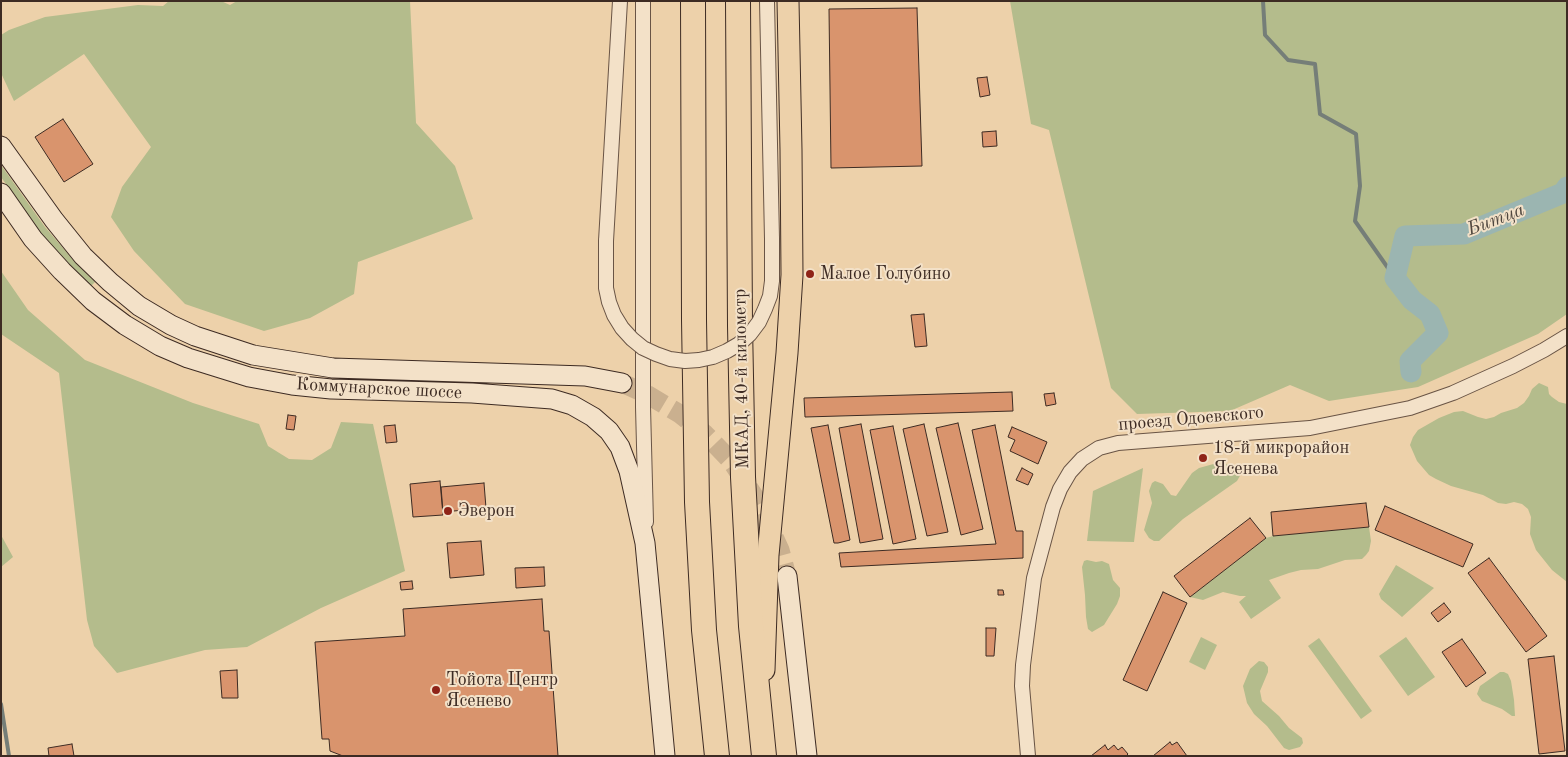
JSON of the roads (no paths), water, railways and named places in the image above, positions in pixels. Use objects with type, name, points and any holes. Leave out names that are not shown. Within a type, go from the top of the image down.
[{"type":"highway","points":[[693,1],[694,320],[697,502],[704,630],[717,756]]},
{"type":"highway","name":"МКАД, 40-й километр","points":[[738,1],[743,477],[752,626],[764,749]]},
{"type":"main road","points":[[764,749],[765,609],[768,555],[787,353],[792,275],[788,1]]},
{"type":"main road","name":"Коммунарское шоссе","points":[[1,146],[54,220],[83,256],[139,306],[171,325],[195,336],[253,355],[333,368],[586,376],[622,383]]},
{"type":"main road","name":"Коммунарское шоссе","points":[[1,193],[34,239],[62,272],[93,301],[152,342],[188,358],[248,377],[331,390],[472,393],[552,399],[572,405],[592,417],[609,431],[620,447],[629,471],[646,543],[665,756]]},
{"type":"main road","points":[[787,576],[807,756]]},
{"type":"street","points":[[620,1],[606,242],[606,288],[614,316],[632,339],[643,348],[656,354],[684,361],[713,357],[727,352],[739,344],[759,322],[768,302],[772,281],[767,1]]},
{"type":"street","points":[[643,1],[642,407],[646,543]]},
{"type":"street","name":"проезд Одоевского","points":[[1028,756],[1023,703],[1023,664],[1034,578],[1053,507],[1060,489],[1070,472],[1082,459],[1099,448],[1118,443],[1310,428],[1410,408],[1453,393],[1513,366],[1567,336]]},
{"type":"waterway","points":[[1263,1],[1265,35],[1288,60],[1315,64],[1320,114],[1356,134],[1360,186],[1355,221],[1395,278]]},
{"type":"waterway","name":"Битца","points":[[1411,372],[1410,361],[1438,333],[1430,314],[1412,300],[1395,278],[1405,236],[1464,234],[1563,193],[1567,187]]},
{"type":"waterway","points":[[1,704],[9,756]]},
{"type":"tunnel","points":[[622,383],[648,395],[680,414],[705,434],[732,462],[758,502],[780,550],[787,576]]},
{"type":"place","name":"Малое Голубино","points":[[810,274]]},
{"type":"place","name":"18-й микрорайон Ясенева","points":[[1203,458]]},
{"type":"place","name":"Эверон","points":[[448,511]]},
{"type":"place","name":"Тойота Центр Ясенево","points":[[436,690]]}]
